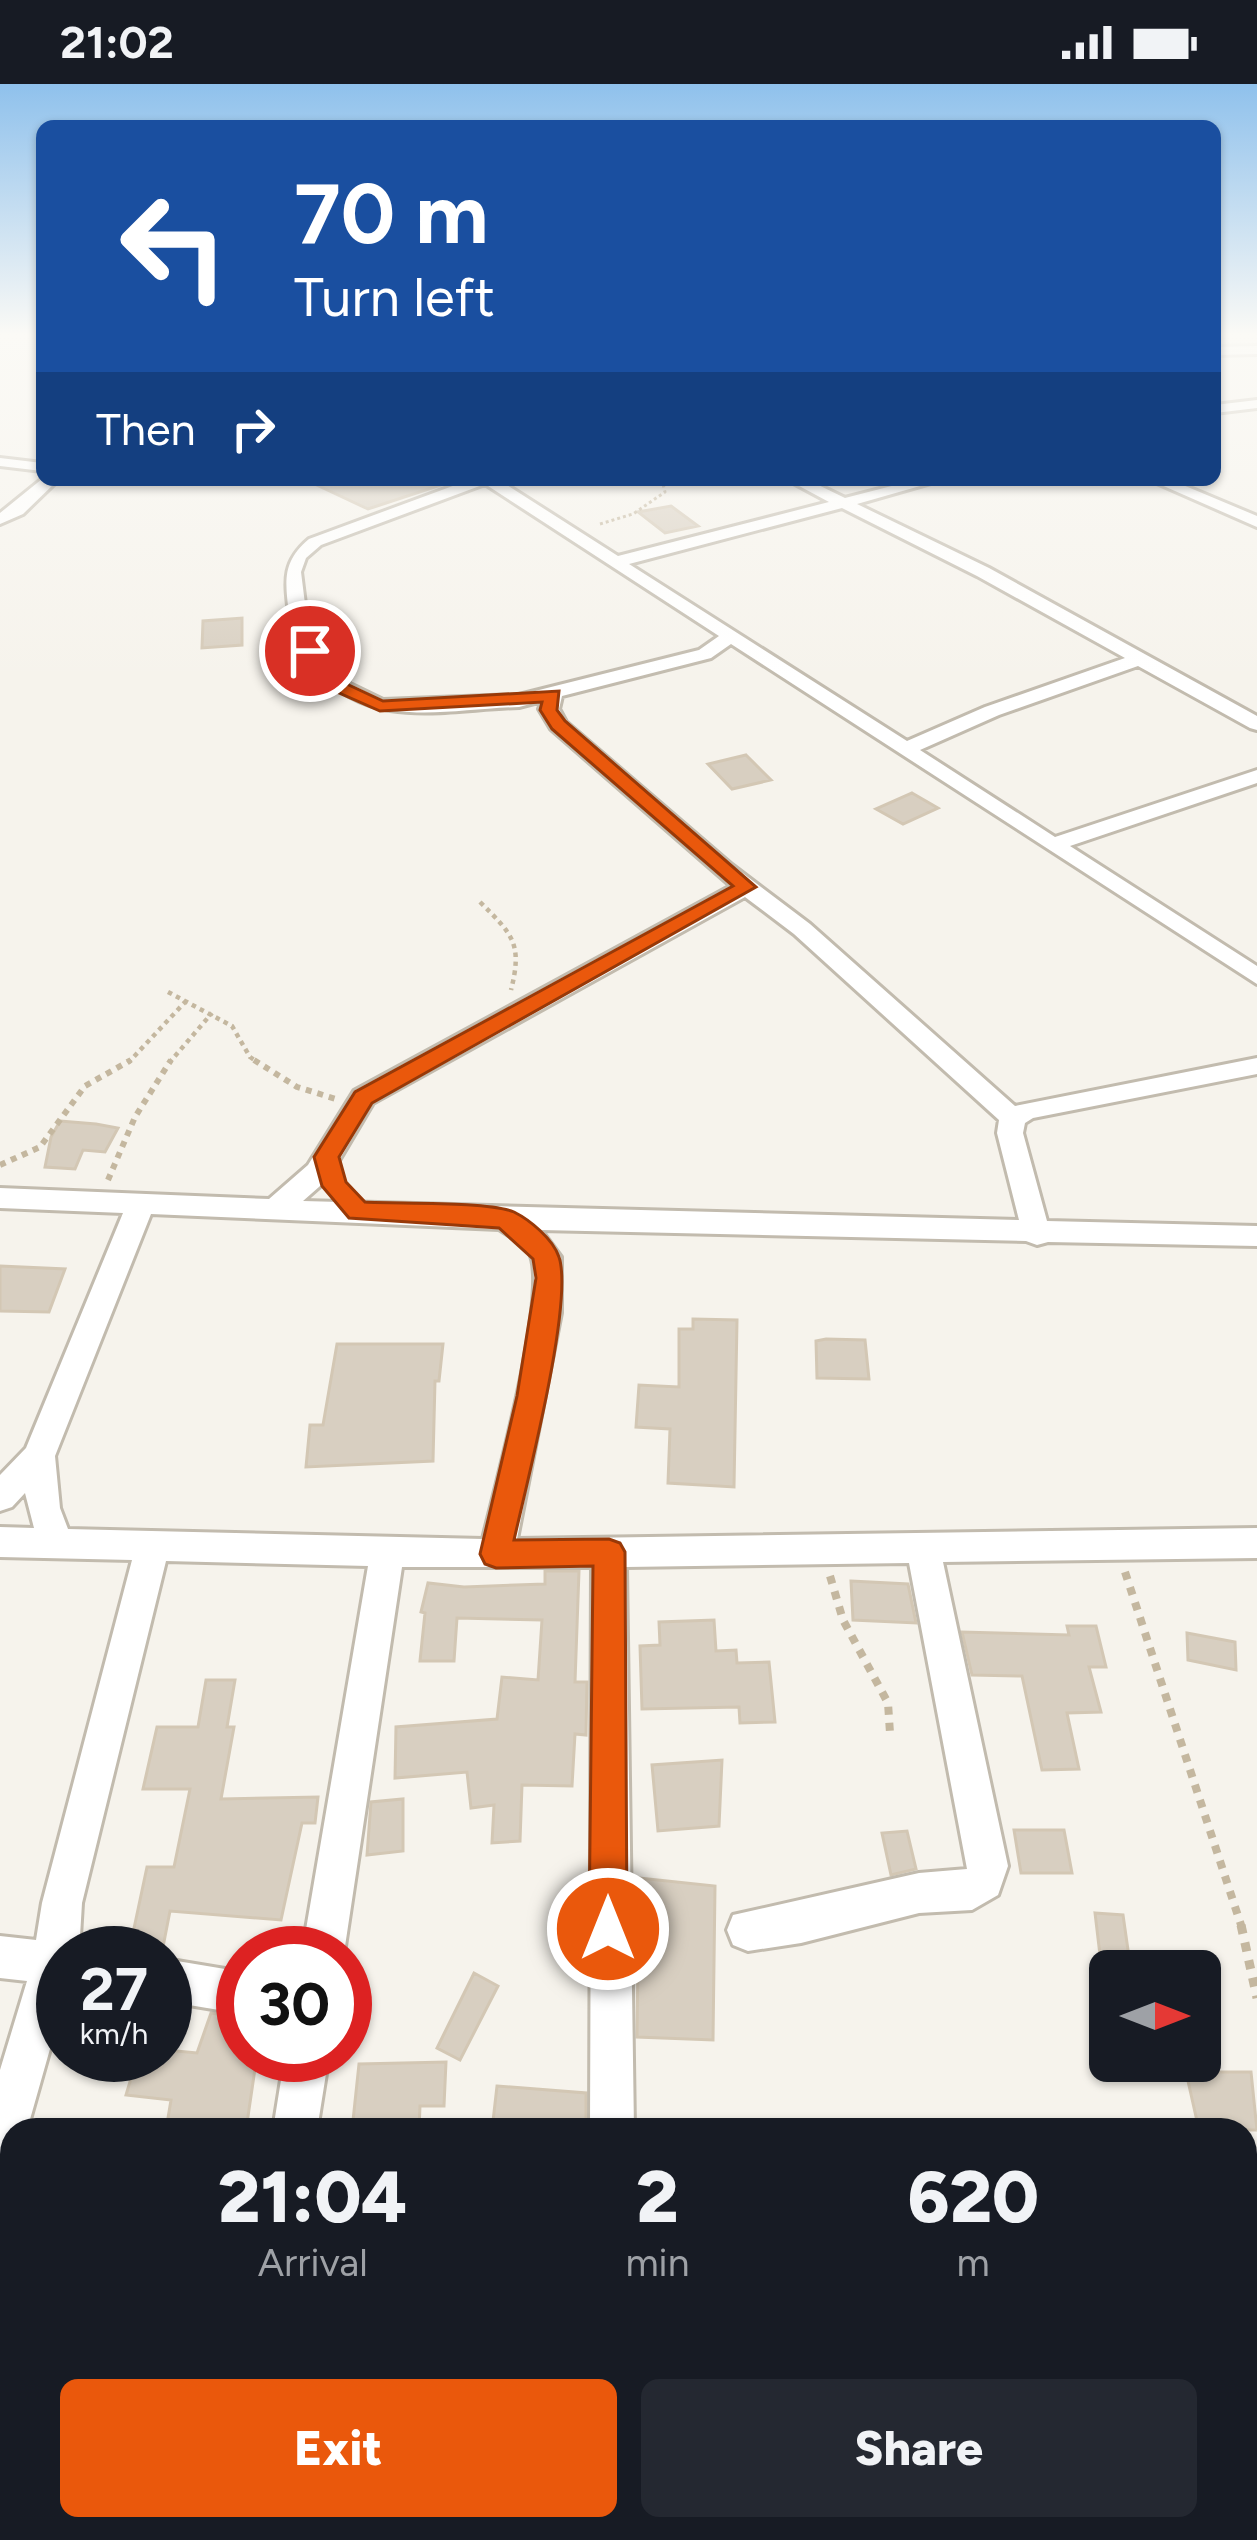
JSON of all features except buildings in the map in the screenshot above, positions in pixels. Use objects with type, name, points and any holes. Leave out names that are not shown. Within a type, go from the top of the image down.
[{"type":"street","points":[[0,462],[36,466]]},
{"type":"street","points":[[0,519],[17,511],[44,486]]},
{"type":"street","points":[[469,486],[315,542],[299,556],[293,572],[300,637],[343,688],[380,706],[519,701],[705,654],[731,636]]},
{"type":"street","points":[[496,486],[1257,977]]},
{"type":"street","points":[[809,486],[983,572],[1257,724]]},
{"type":"street","points":[[620,562],[910,486]]},
{"type":"street","points":[[1172,486],[1257,522]]},
{"type":"street","points":[[906,749],[1012,703],[1137,660]]},
{"type":"street","points":[[553,694],[548,710],[558,725],[746,887],[802,929],[1013,1118]]},
{"type":"street","points":[[1055,844],[1257,776]]},
{"type":"street","points":[[277,1208],[308,1185],[363,1097],[746,887]]},
{"type":"street","points":[[1037,1235],[1010,1132],[1013,1118],[1026,1111],[1257,1066]]},
{"type":"street","points":[[333,1144],[334,1186],[358,1211]]},
{"type":"street","points":[[0,1198],[505,1219],[1037,1235],[1257,1236]]},
{"type":"street","points":[[0,1497],[39,1456],[141,1203]]},
{"type":"street","points":[[496,1554],[532,1396],[549,1278],[546,1256],[539,1246],[505,1219]]},
{"type":"street","points":[[549,1278],[570,1246],[611,1222]]},
{"type":"street","points":[[39,1456],[43,1508],[57,1543]]},
{"type":"street","points":[[0,1542],[496,1554],[1257,1543]]},
{"type":"street","points":[[60,1926],[62,1903],[153,1544]]},
{"type":"street","points":[[327,1926],[388,1548]]},
{"type":"street","points":[[748,1930],[801,1923],[919,1893],[972,1891],[984,1881],[988,1866],[923,1548]]},
{"type":"street","points":[[609,1552],[612,2118]]},
{"type":"street","points":[[0,1957],[36,1961]]},
{"type":"street","points":[[8,2118],[36,2032]]},
{"type":"street","points":[[298,2118],[303,2082]]},
{"type":"path","points":[[574,532],[633,514],[658,500],[663,486]]},
{"type":"path","points":[[480,902],[520,950],[501,1023]]},
{"type":"path","points":[[168,992],[232,1026],[250,1057],[297,1087],[336,1099],[333,1144]]},
{"type":"path","points":[[0,1165],[40,1147],[85,1086],[129,1062],[186,1001]]},
{"type":"path","points":[[105,1202],[110,1171],[144,1105],[192,1028],[212,1013]]},
{"type":"path","points":[[1116,1545],[1238,1905],[1257,1998]]},
{"type":"path","points":[[822,1550],[843,1620],[888,1703],[890,1733]]},
{"type":"route","points":[[310,651],[343,688],[380,706],[519,701],[553,694],[548,710],[558,725],[746,887],[363,1097],[326,1157],[334,1186],[358,1211],[505,1219],[546,1256],[549,1278],[532,1396],[496,1554],[609,1552],[608,1929]]}]
